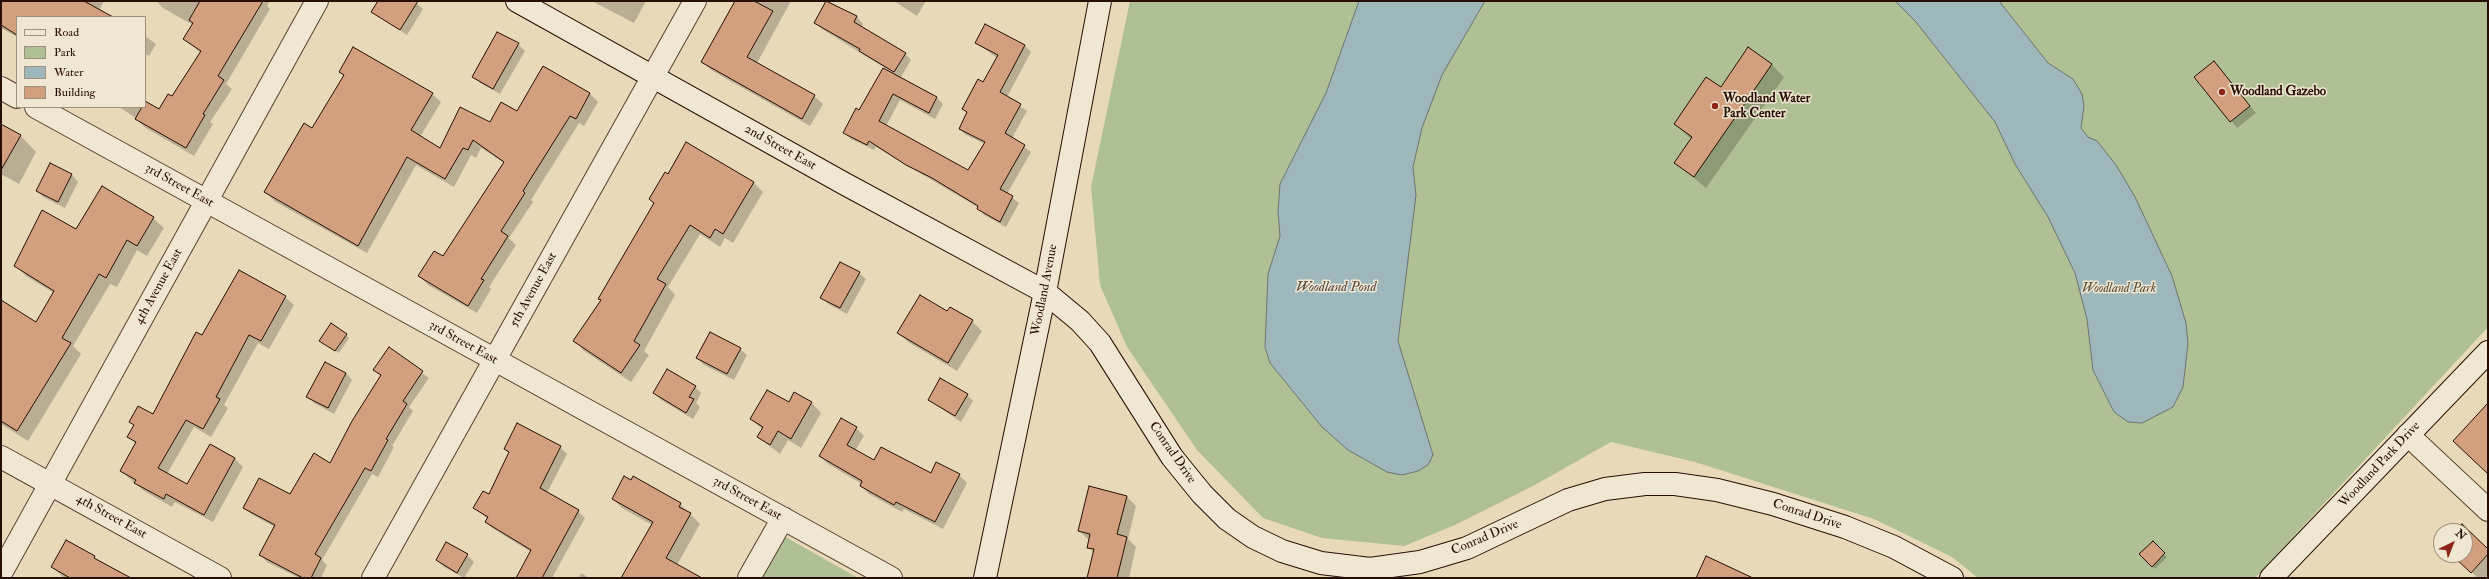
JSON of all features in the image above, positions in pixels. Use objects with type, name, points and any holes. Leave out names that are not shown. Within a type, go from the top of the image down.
[{"type":"street","name":"4th Avenue East","points":[[1,573],[317,1]]},
{"type":"street","name":"2nd Street East","points":[[517,1],[845,184],[1045,292]]},
{"type":"street","name":"5th Avenue East","points":[[373,578],[695,1]]},
{"type":"street","name":"Woodland Avenue","points":[[986,578],[1045,292],[1100,1]]},
{"type":"street","points":[[1,88],[16,96]]},
{"type":"street","name":"3rd Street East","points":[[38,108],[891,578]]},
{"type":"street","name":"Conrad Drive","points":[[1045,292],[1080,321],[1100,343],[1172,457],[1202,494],[1227,519],[1254,537],[1282,551],[1321,563],[1370,569],[1420,562],[1468,548],[1568,500],[1606,489],[1645,484],[1675,484],[1718,490],[1766,502],[1845,527],[1894,547],[1944,576]]},
{"type":"street","name":"Woodland Park Drive","points":[[2271,578],[2488,352]]},
{"type":"street","points":[[2408,435],[2488,510]]},
{"type":"street","name":"4th Street East","points":[[1,457],[220,578]]},
{"type":"street","points":[[749,578],[782,518]]},
{"type":"green space","name":"Woodland Park","points":[[1130,1],[2488,1],[2488,327],[2255,578],[1978,578],[1952,557],[1874,519],[1695,462],[1611,442],[1533,486],[1455,525],[1404,546],[1322,538],[1263,518],[1197,450],[1127,347],[1100,285],[1091,187]]},
{"type":"green space","points":[[782,535],[858,578],[758,578]]},
{"type":"water","name":"Woodland Pond","points":[[1359,1],[1485,1],[1442,75],[1422,128],[1413,167],[1416,195],[1398,341],[1433,455],[1428,465],[1418,471],[1402,475],[1387,472],[1348,450],[1322,427],[1270,363],[1265,347],[1268,274],[1280,236],[1278,211],[1280,184],[1326,93]]},
{"type":"water","points":[[1895,1],[1999,1],[2048,63],[2073,79],[2082,94],[2084,106],[2081,128],[2088,137],[2097,141],[2116,165],[2135,197],[2172,276],[2186,323],[2188,344],[2183,387],[2173,407],[2142,423],[2128,422],[2114,412],[2093,370],[2087,319],[2075,273],[2048,217],[2015,164],[1995,122],[1916,22]]},
{"type":"building","points":[[1,1],[84,1],[111,16],[16,16],[16,34],[1,25]]},
{"type":"building","points":[[200,1],[263,1],[218,76],[224,80],[203,114],[205,115],[186,148],[135,119],[141,108],[146,108],[146,102],[159,109],[168,94],[172,96],[201,51],[183,39],[193,23],[189,20]]},
{"type":"building","points":[[378,1],[418,1],[400,30],[371,12]]},
{"type":"building","points":[[735,1],[754,1],[773,11],[747,57],[815,95],[802,119],[701,62]]},
{"type":"building","points":[[826,1],[857,16],[854,22],[906,53],[894,72],[859,51],[860,49],[814,23]]},
{"type":"building","points":[[985,24],[1025,45],[1000,92],[1021,104],[1005,133],[1025,145],[1000,189],[1013,196],[1000,222],[977,209],[978,206],[932,178],[906,165],[869,141],[867,145],[843,133],[856,108],[859,110],[883,68],[937,97],[929,113],[893,94],[879,121],[968,170],[985,142],[959,129],[967,112],[962,109],[978,79],[983,82],[998,55],[975,43]]},
{"type":"building","points":[[497,32],[519,43],[493,89],[472,77]]},
{"type":"building","points":[[353,47],[433,93],[411,130],[440,148],[460,107],[490,122],[501,102],[517,111],[543,66],[590,93],[576,119],[570,116],[523,191],[525,193],[501,231],[508,236],[481,279],[484,280],[468,306],[418,276],[434,251],[443,256],[504,162],[473,140],[468,150],[463,148],[445,179],[407,157],[358,246],[264,192],[304,123],[312,128],[344,75],[339,72]]},
{"type":"building","name":"Woodland Water Park Center","points":[[1748,47],[1772,64],[1694,177],[1674,163],[1692,137],[1674,124],[1706,77],[1721,87]]},
{"type":"building","name":"Woodland Gazebo","points":[[2214,61],[2250,106],[2230,122],[2194,77]]},
{"type":"building","points":[[1,124],[21,135],[1,170]]},
{"type":"building","points":[[686,142],[754,182],[723,234],[715,229],[710,238],[690,225],[657,279],[666,284],[634,341],[640,345],[621,373],[573,341],[601,300],[598,299],[654,203],[649,199],[665,172],[668,174]]},
{"type":"building","points":[[50,163],[72,174],[58,202],[36,191]]},
{"type":"building","points":[[102,186],[154,217],[137,246],[127,240],[106,278],[99,274],[62,338],[71,343],[17,431],[1,421],[1,300],[36,322],[54,291],[14,266],[42,210],[76,229]]},
{"type":"building","points":[[840,262],[860,272],[840,308],[820,298]]},
{"type":"building","points":[[239,270],[286,296],[261,341],[249,335],[216,397],[220,399],[203,429],[186,420],[158,468],[187,484],[210,444],[235,458],[204,515],[166,494],[164,499],[134,483],[136,480],[120,471],[136,442],[127,437],[134,425],[129,422],[138,406],[153,414],[196,332],[202,335]]},
{"type":"building","points":[[920,295],[947,311],[950,307],[973,320],[948,363],[897,333]]},
{"type":"building","points":[[331,323],[347,334],[335,351],[319,341]]},
{"type":"building","points":[[710,332],[741,348],[727,374],[696,358]]},
{"type":"building","points":[[389,347],[423,371],[403,401],[407,404],[386,439],[388,440],[371,471],[365,468],[315,554],[321,558],[311,578],[303,578],[259,555],[275,525],[243,508],[259,478],[290,494],[314,453],[330,463],[352,421],[381,375],[373,370]]},
{"type":"building","points":[[325,362],[346,373],[328,408],[306,397]]},
{"type":"building","points":[[667,369],[696,386],[689,397],[694,399],[686,413],[653,393]]},
{"type":"building","points":[[940,378],[968,394],[955,416],[928,400]]},
{"type":"building","points":[[767,390],[789,402],[794,392],[812,402],[791,439],[778,431],[770,445],[757,437],[763,427],[750,419]]},
{"type":"building","points":[[2488,403],[2488,474],[2453,441]]},
{"type":"building","points":[[841,418],[857,427],[847,445],[874,460],[881,447],[931,473],[936,462],[960,474],[935,522],[896,502],[894,505],[860,486],[862,481],[819,456]]},
{"type":"building","points":[[517,423],[561,446],[540,488],[579,510],[542,578],[516,578],[531,550],[485,522],[488,517],[473,508],[483,491],[489,494],[509,452],[504,449]]},
{"type":"building","points":[[624,476],[631,480],[633,476],[681,503],[679,507],[691,513],[666,558],[702,578],[621,578],[653,522],[612,499]]},
{"type":"building","points":[[1089,486],[1127,496],[1117,534],[1127,537],[1117,578],[1087,578],[1094,549],[1087,548],[1090,534],[1078,531]]},
{"type":"building","points":[[2473,535],[2488,549],[2488,554],[2471,573],[2460,563],[2473,563]]},
{"type":"building","points":[[66,540],[95,556],[94,558],[131,578],[70,578],[51,567]]},
{"type":"building","points":[[2153,541],[2165,553],[2152,567],[2139,554]]},
{"type":"building","points":[[446,542],[468,554],[457,573],[436,560]]},
{"type":"building","points":[[1706,556],[1753,578],[1696,578]]},
{"type":"place","name":"Woodland Gazebo","points":[[2222,92]]},
{"type":"place","name":"Woodland Water Park Center","points":[[1715,106]]}]
